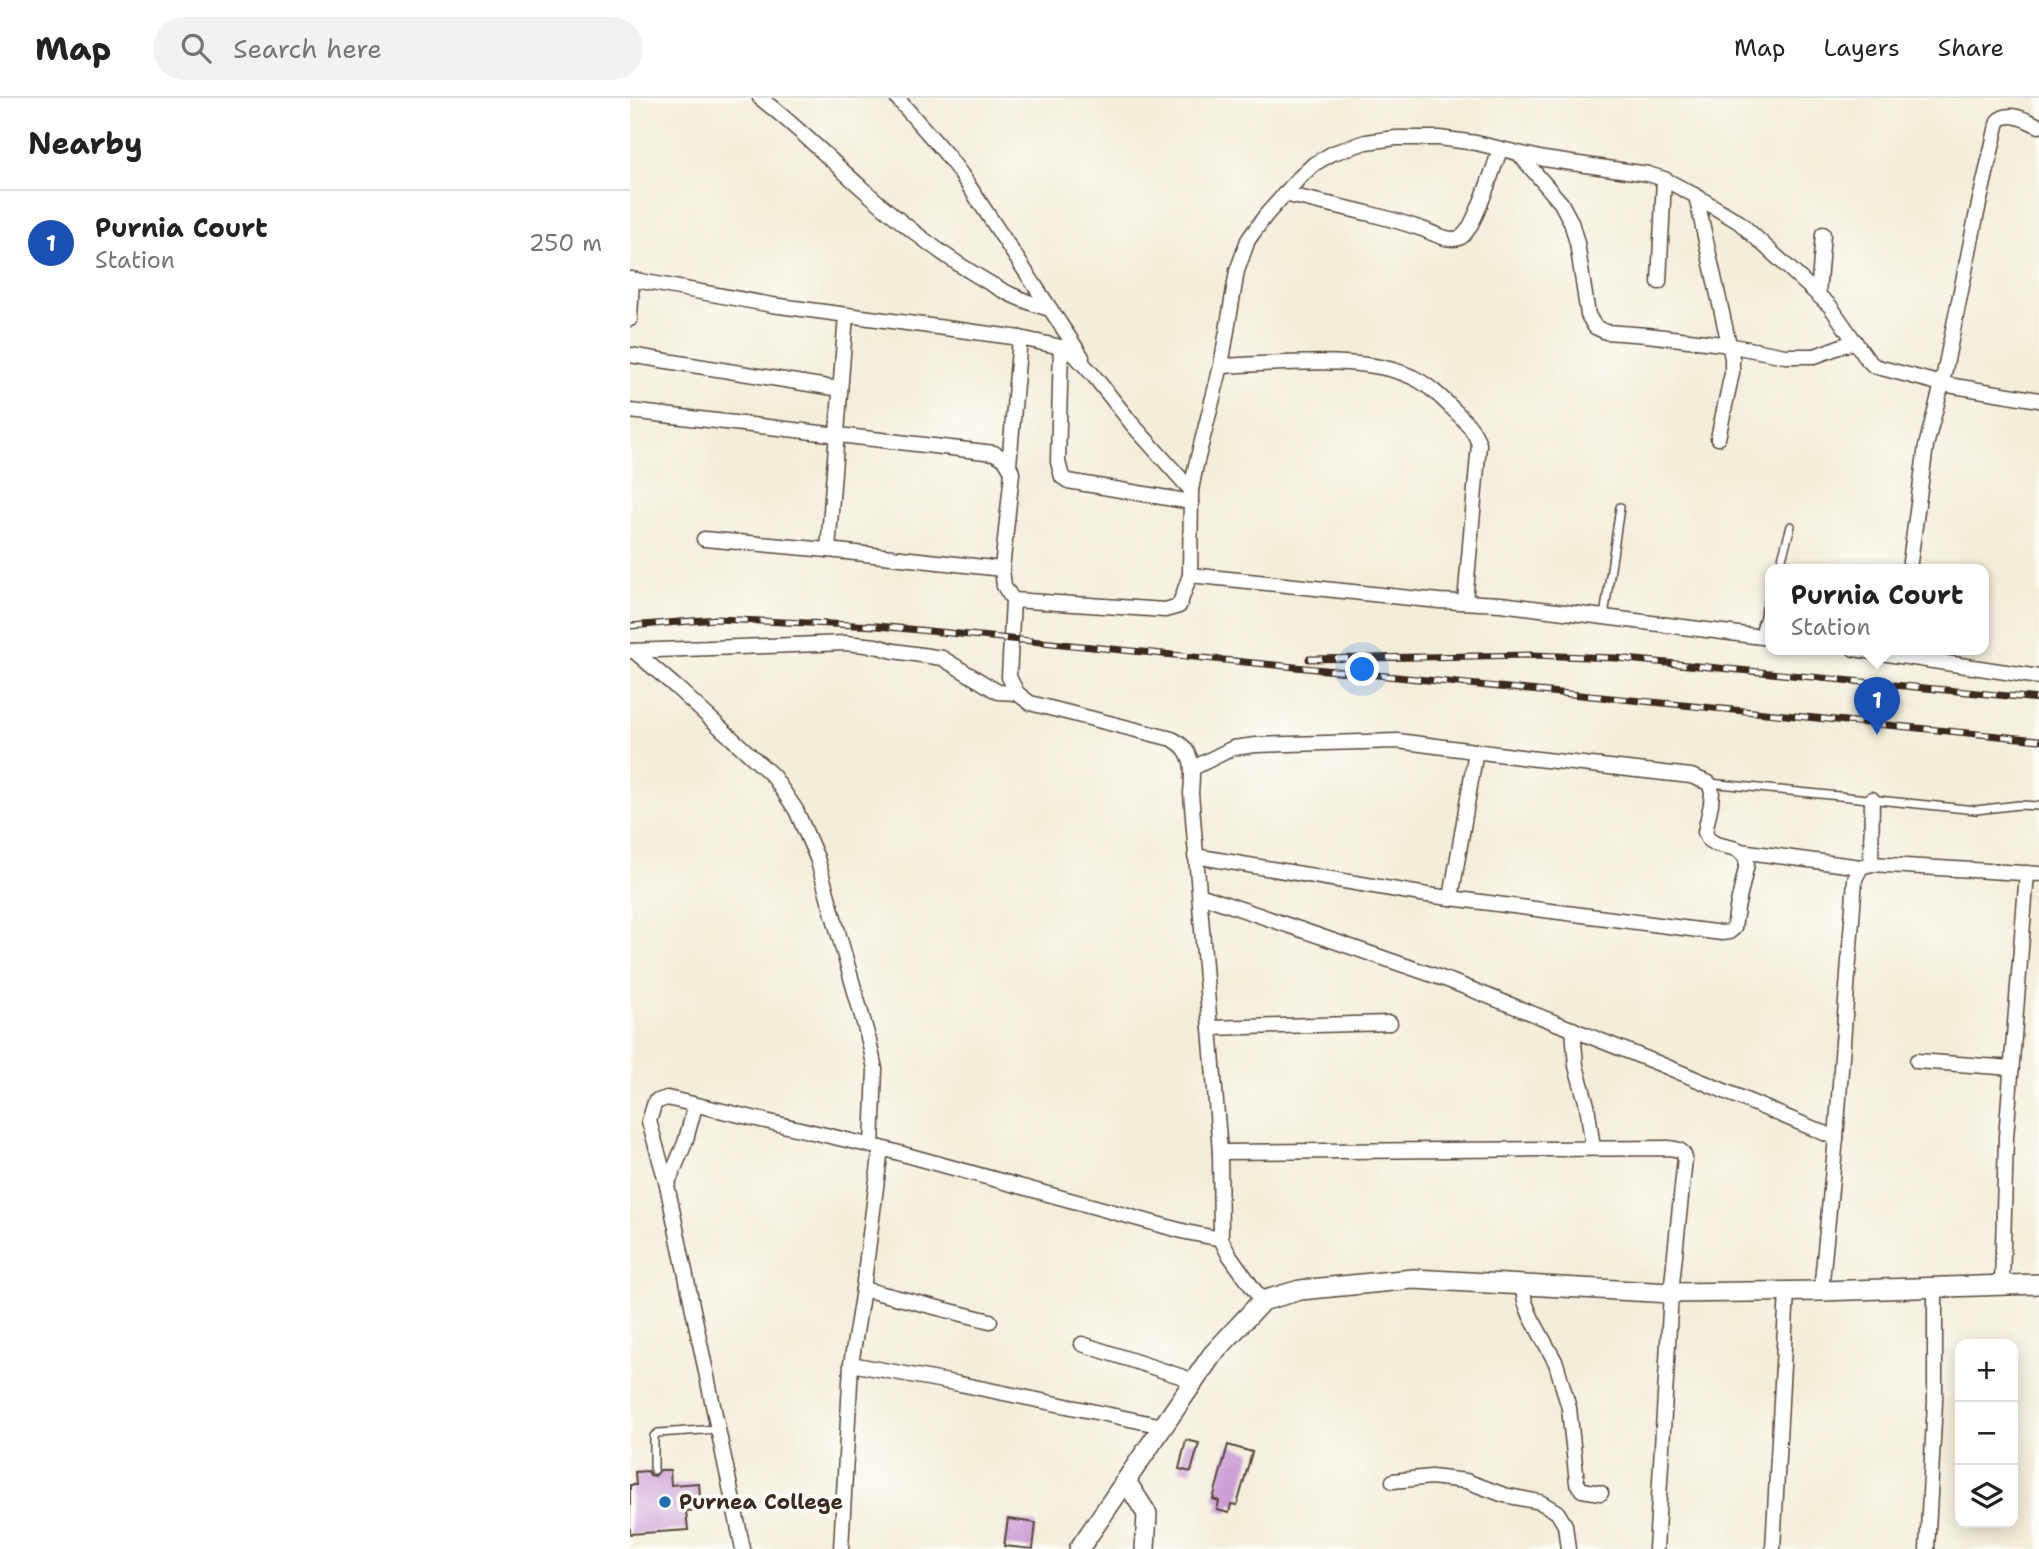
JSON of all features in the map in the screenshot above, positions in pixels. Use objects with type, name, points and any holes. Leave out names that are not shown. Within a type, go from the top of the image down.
[{"type":"street","points":[[760,98],[938,252],[1002,291],[1025,302],[1050,309]]},
{"type":"street","points":[[897,98],[961,174],[1094,376]]},
{"type":"street","points":[[1910,564],[1926,446],[1942,384],[1998,121],[2013,115],[2039,126]]},
{"type":"street","points":[[1013,600],[1165,610],[1179,606],[1190,575],[1191,496],[1196,465],[1221,366],[1237,271],[1248,240],[1284,194],[1314,164],[1333,153],[1366,142],[1396,138],[1439,138],[1664,179],[1739,222],[1818,294],[1840,318],[1874,366],[1942,384],[2039,400]]},
{"type":"street","points":[[1284,194],[1352,209],[1439,236],[1461,237],[1476,213],[1500,150]]},
{"type":"street","points":[[1519,154],[1561,203],[1571,222],[1577,243],[1588,315],[1595,327],[1606,332],[1730,346],[1771,354],[1815,355],[1855,341]]},
{"type":"street","points":[[1658,282],[1664,179]]},
{"type":"street","points":[[1696,196],[1732,358],[1732,373],[1718,438]]},
{"type":"street","points":[[1818,294],[1823,234]]},
{"type":"street","points":[[630,319],[631,279],[772,305],[1020,338],[1061,346],[1075,355],[1094,376],[1191,496]]},
{"type":"street","points":[[828,550],[846,315]]},
{"type":"street","points":[[1020,338],[1010,465],[1012,473],[1002,569],[1004,586],[1013,600],[1010,677],[1017,693],[1030,703],[1172,738],[1183,744],[1193,768],[1191,793],[1195,856],[1220,1152],[1221,1239],[1262,1301]]},
{"type":"street","points":[[1061,346],[1058,462],[1062,477],[1068,481],[1191,496]]},
{"type":"street","points":[[630,355],[840,388]]},
{"type":"street","points":[[1221,366],[1300,363],[1374,366],[1413,377],[1445,401],[1475,432],[1479,444],[1465,602]]},
{"type":"street","points":[[630,411],[993,453],[1004,457],[1010,465]]},
{"type":"street","points":[[704,539],[1002,569]]},
{"type":"street","points":[[1190,575],[1501,604],[1764,638]]},
{"type":"street","points":[[632,651],[845,643],[876,646],[942,658],[998,692],[1017,693]]},
{"type":"street","points":[[632,651],[685,695],[773,776],[796,810],[817,858],[869,1041],[875,1069],[876,1147],[863,1289],[850,1364],[841,1549]]},
{"type":"street","points":[[1915,655],[2039,677]]},
{"type":"street","points":[[1193,768],[1233,748],[1398,741],[1691,776],[1709,783],[1712,792],[1705,832],[1708,839],[1740,851],[1866,865],[2033,874],[2006,1137],[2002,1285]]},
{"type":"street","points":[[1451,898],[1476,751]]},
{"type":"street","points":[[1821,1291],[1856,880],[1866,865],[1872,799]]},
{"type":"street","points":[[1195,856],[1451,898],[1729,932],[1734,928],[1747,864],[1740,851]]},
{"type":"street","points":[[1200,895],[1450,981],[1836,1138]]},
{"type":"street","points":[[1210,1028],[1390,1023]]},
{"type":"street","points":[[1573,1029],[1576,1066],[1587,1105],[1592,1148]]},
{"type":"street","points":[[1917,1062],[2012,1068]]},
{"type":"street","points":[[743,1549],[667,1185],[649,1121],[655,1102],[667,1098],[876,1147],[1186,1233],[1221,1239]]},
{"type":"street","points":[[667,1185],[685,1143],[695,1106]]},
{"type":"street","points":[[1220,1152],[1668,1148],[1684,1153],[1671,1293],[1656,1549]]},
{"type":"street","points":[[1079,1549],[1212,1355],[1262,1301],[1300,1290],[1413,1279],[1671,1293],[2039,1284]]},
{"type":"street","points":[[1522,1284],[1531,1317],[1556,1363],[1569,1408],[1577,1483],[1582,1490],[1601,1493]]},
{"type":"street","points":[[1927,1549],[1935,1402],[1935,1287]]},
{"type":"street","points":[[863,1289],[990,1321]]},
{"type":"street","points":[[1773,1549],[1787,1291]]},
{"type":"street","points":[[1082,1344],[1195,1381]]},
{"type":"street","points":[[850,1364],[1163,1426]]},
{"type":"street","points":[[1392,1481],[1430,1477],[1466,1481],[1504,1495],[1540,1502],[1558,1512],[1565,1525],[1568,1549]]},
{"type":"street","points":[[1126,1481],[1147,1514],[1145,1549]]},
{"type":"lane","points":[[1604,617],[1620,507]]},
{"type":"lane","points":[[1780,564],[1791,526]]},
{"type":"lane","points":[[1709,783],[1976,810],[2019,805],[2039,806]]},
{"type":"lane","points":[[654,1470],[653,1441],[658,1433],[718,1429]]},
{"type":"building","points":[[1186,1440],[1199,1443],[1191,1472],[1179,1469]]},
{"type":"building","points":[[1228,1445],[1252,1452],[1237,1505],[1231,1504],[1229,1513],[1217,1510],[1219,1501],[1213,1499]]},
{"type":"building","name":"Purnea College","points":[[660,1470],[670,1470],[671,1485],[699,1483],[701,1510],[686,1511],[688,1530],[630,1534],[630,1485],[636,1485],[635,1472],[648,1471],[655,1476]]},
{"type":"building","points":[[1008,1519],[1036,1523],[1033,1549],[1004,1546]]},
{"type":"railway","points":[[630,626],[716,619],[878,626],[2039,740]]},
{"type":"railway","points":[[1309,659],[1532,655],[1616,658],[2039,699]]},
{"type":"place","name":"Purnia Court","points":[[1877,735]]},
{"type":"place","name":"Purnea College","points":[[665,1502]]}]
